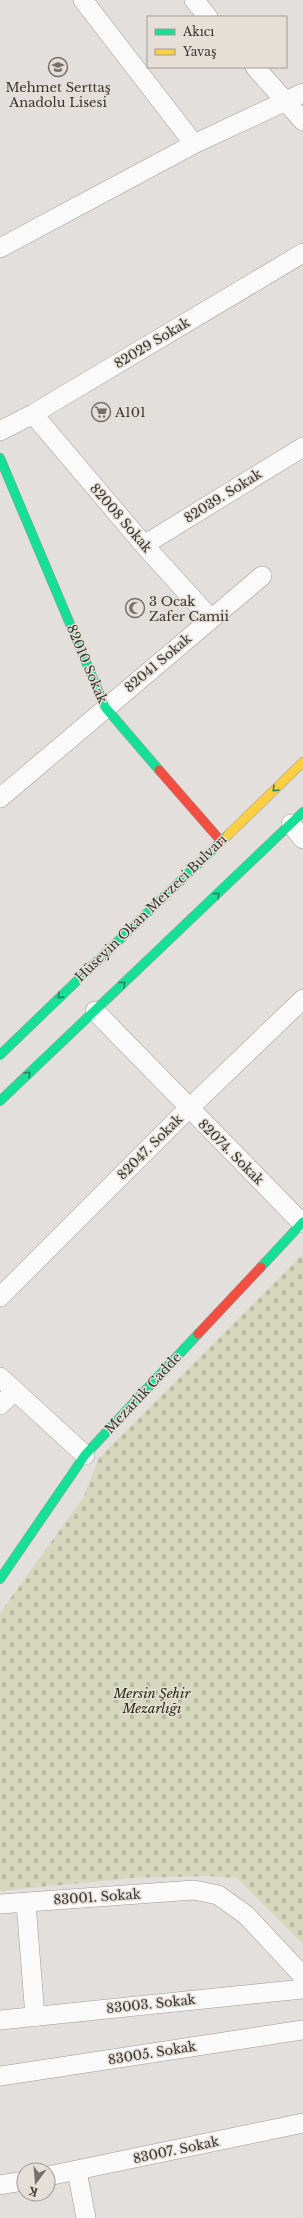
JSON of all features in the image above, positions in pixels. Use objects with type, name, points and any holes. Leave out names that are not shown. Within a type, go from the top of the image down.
[{"type":"street","points":[[83,0],[194,144]]},
{"type":"street","points":[[194,0],[207,16]]},
{"type":"street","points":[[256,68],[295,97],[303,121]]},
{"type":"street","points":[[0,248],[194,144],[295,97]]},
{"type":"street","name":"82029 Sokak","points":[[0,432],[33,414],[303,253]]},
{"type":"street","name":"82008 Sokak","points":[[33,414],[144,545],[211,619]]},
{"type":"street","name":"82039. Sokak","points":[[144,545],[303,447]]},
{"type":"street","name":"82010 Sokak","points":[[0,458],[105,707],[220,841]]},
{"type":"street","name":"82041 Sokak","points":[[0,798],[105,707],[262,576]]},
{"type":"street","name":"Hüseyin Okan Merzeci Bulvarı","points":[[0,1055],[303,762]]},
{"type":"street","points":[[0,1101],[297,818],[303,839]]},
{"type":"street","name":"82047. Sokak","points":[[0,1297],[189,1108],[303,1000]]},
{"type":"street","name":"82074. Sokak","points":[[95,1011],[302,1222]]},
{"type":"street","name":"Mezarlık Cadde","points":[[0,1579],[85,1455],[302,1222]]},
{"type":"street","points":[[0,1378],[85,1455]]},
{"type":"street","points":[[0,1405],[15,1391]]},
{"type":"street","name":"83001. Sokak","points":[[0,1904],[194,1890],[218,1895],[246,1915],[303,1976]]},
{"type":"street","points":[[26,1903],[35,2017]]},
{"type":"street","name":"83003. Sokak","points":[[0,2020],[303,1989]]},
{"type":"street","name":"83005. Sokak","points":[[0,2076],[303,2030]]},
{"type":"street","name":"83007. Sokak","points":[[56,2175],[303,2123]]},
{"type":"street","points":[[77,2171],[86,2218]]},
{"type":"street","points":[[0,2185],[16,2182]]},
{"type":"green space","name":"Mersin Şehir Mezarlığı","points":[[303,1254],[303,1944],[237,1878],[209,1876],[133,1878],[0,1891],[0,1613],[83,1498],[99,1458]]},
{"type":"traffic: fast","points":[[0,458],[105,707],[159,770]]},
{"type":"traffic: fast","points":[[0,1101],[303,812]]},
{"type":"traffic: fast","points":[[0,1055],[228,835]]},
{"type":"traffic: fast","points":[[261,1267],[303,1222]]},
{"type":"traffic: fast","points":[[0,1579],[85,1455],[198,1334]]},
{"type":"traffic: slow","points":[[228,835],[303,762]]},
{"type":"traffic: jam","points":[[159,770],[221,841]]},
{"type":"traffic: jam","points":[[198,1334],[261,1267]]},
{"type":"place","name":"Mehmet Serttaş Anadolu Lisesi","points":[[58,67]]},
{"type":"place","name":"A101","points":[[101,412]]},
{"type":"place","name":"3 Ocak Zafer Camii","points":[[135,608]]}]
